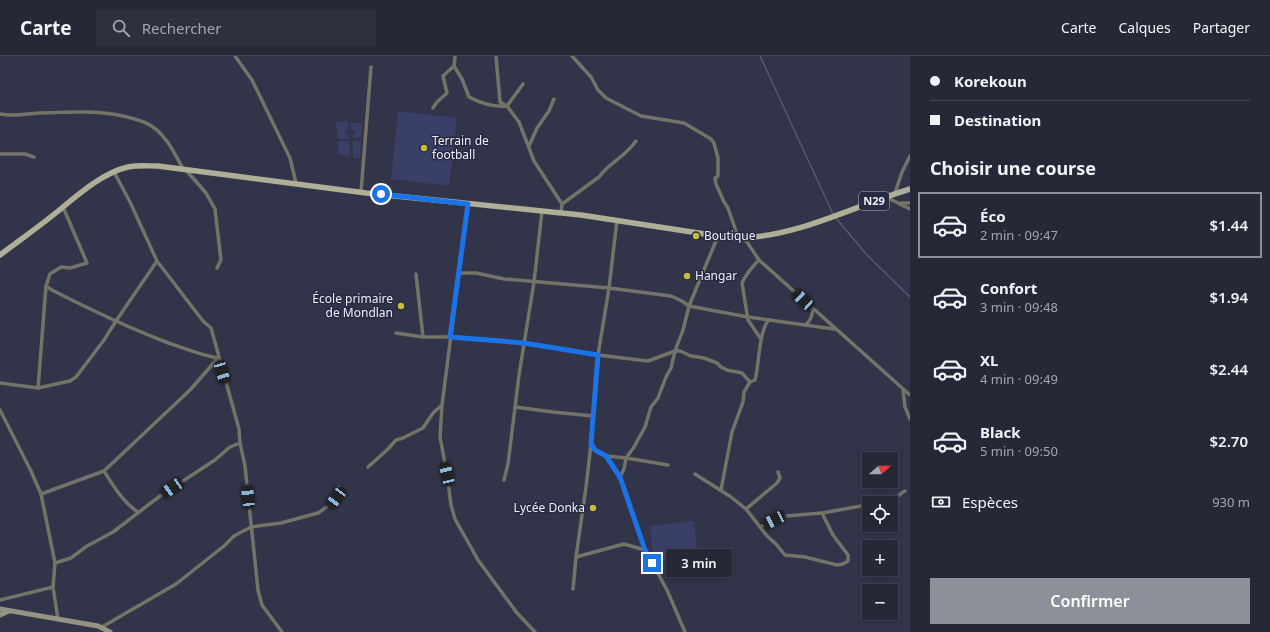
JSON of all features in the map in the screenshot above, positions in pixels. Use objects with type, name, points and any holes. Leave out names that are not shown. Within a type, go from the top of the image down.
[{"type":"main road","name":"N29","points":[[0,255],[82,191],[114,172],[127,167],[139,166],[158,166],[361,192],[561,213],[741,238],[758,237],[797,230],[910,188]]},
{"type":"main road","points":[[0,609],[102,627],[110,632]]},
{"type":"main road","points":[[0,615],[9,611]]},
{"type":"street","points":[[235,56],[252,80],[290,158],[296,183]]},
{"type":"street","points":[[455,56],[454,66],[462,79],[469,97],[479,102],[501,107],[507,106],[523,84]]},
{"type":"street","points":[[496,56],[500,102],[507,106],[519,122],[534,161],[562,204],[561,213]]},
{"type":"street","points":[[572,56],[592,78],[598,90],[606,98],[641,116],[684,123],[713,141],[716,149],[718,168],[716,184],[728,208],[737,234],[747,242],[759,260],[910,395]]},
{"type":"street","points":[[433,108],[447,93],[443,76],[454,66]]},
{"type":"street","points":[[361,192],[371,67]]},
{"type":"street","points":[[529,146],[537,128],[554,99]]},
{"type":"street","points":[[0,114],[12,116],[81,111],[112,113],[135,119],[153,126],[167,141],[184,169],[206,193],[215,209],[221,260],[217,268]]},
{"type":"street","points":[[562,204],[622,157],[636,141]]},
{"type":"street","points":[[0,154],[25,154],[34,157]]},
{"type":"street","points":[[896,193],[902,172],[910,156]]},
{"type":"street","points":[[114,172],[130,202],[157,261],[203,321],[211,328],[218,358],[239,429],[240,443],[245,466],[258,590],[262,605],[282,632]]},
{"type":"street","points":[[885,197],[910,209]]},
{"type":"street","points":[[899,203],[910,203]]},
{"type":"street","points":[[468,204],[450,337],[440,437],[451,505],[455,519],[478,560],[517,613],[535,632]]},
{"type":"street","points":[[38,388],[46,286],[50,274],[61,267],[70,268],[87,263],[63,207]]},
{"type":"street","points":[[504,480],[508,464],[524,343],[534,282],[542,211]]},
{"type":"street","points":[[573,589],[591,444],[598,355],[609,288],[617,220]]},
{"type":"street","points":[[620,477],[624,469],[626,458],[645,427],[651,407],[658,398],[671,368],[689,306],[718,236]]},
{"type":"street","points":[[759,260],[750,268],[750,272],[742,283],[748,317],[762,340]]},
{"type":"street","points":[[0,384],[38,388],[70,380],[76,377],[104,340],[157,261]]},
{"type":"street","points":[[459,273],[476,273],[504,279],[609,288],[671,296],[689,306],[748,317],[836,329]]},
{"type":"street","points":[[416,274],[423,337]]},
{"type":"street","points":[[46,286],[66,298],[116,321],[204,356],[218,358]]},
{"type":"street","points":[[805,325],[812,318],[813,309]]},
{"type":"street","points":[[721,490],[732,432],[743,402],[744,392],[750,382],[755,380],[763,331],[766,322],[769,320]]},
{"type":"street","points":[[396,333],[423,337],[450,337],[524,343],[598,355],[648,361],[675,351],[680,351],[691,356],[704,358],[717,363],[727,370],[742,372],[750,382]]},
{"type":"street","points":[[41,494],[104,471],[190,390],[218,358]]},
{"type":"street","points":[[903,390],[905,407],[910,419]]},
{"type":"street","points":[[368,467],[396,440],[423,428],[433,413],[442,405]]},
{"type":"street","points":[[515,407],[593,416]]},
{"type":"street","points":[[0,410],[41,494],[55,563],[53,587],[58,619]]},
{"type":"street","points":[[55,563],[71,558],[87,546],[113,532],[134,517],[138,512],[201,468],[215,460],[230,447],[240,443]]},
{"type":"street","points":[[591,444],[595,450],[606,456],[668,465]]},
{"type":"street","points":[[606,456],[620,477],[645,550],[667,590],[685,632]]},
{"type":"street","points":[[104,471],[128,505],[138,512]]},
{"type":"street","points":[[746,509],[777,483],[780,478],[778,472]]},
{"type":"street","points":[[695,474],[721,490],[746,509],[767,536],[785,555],[805,557],[837,565],[843,564],[848,561],[848,555],[833,535],[822,513]]},
{"type":"street","points":[[102,627],[176,584],[224,546],[234,536],[251,527],[281,524],[318,513],[331,504],[336,498],[339,487]]},
{"type":"street","points":[[760,527],[786,516],[822,513],[861,506],[866,500],[875,498],[892,500],[900,493],[905,491]]},
{"type":"street","points":[[576,557],[624,544],[645,550]]},
{"type":"street","points":[[0,600],[53,587]]},
{"type":"shaded area","name":"Terrain de football","points":[[398,111],[457,118],[449,186],[391,179]]},
{"type":"shaded area","points":[[336,122],[348,122],[348,129],[345,131],[349,139],[338,139]]},
{"type":"shaded area","points":[[350,123],[362,123],[361,137],[352,138],[355,133],[354,130],[351,129]]},
{"type":"shaded area","points":[[337,141],[349,141],[350,157],[339,154]]},
{"type":"shaded area","points":[[353,141],[361,141],[360,158],[353,158]]},
{"type":"shaded area","points":[[694,521],[698,558],[654,563],[650,526]]},
{"type":"waterway","points":[[760,56],[833,214]]},
{"type":"waterway","points":[[835,217],[867,255],[910,297]]},
{"type":"place","name":"Terrain de football","points":[[424,148]]},
{"type":"place","name":"Boutique","points":[[696,236]]},
{"type":"place","name":"Hangar","points":[[687,276]]},
{"type":"place","name":"École primaire de Mondlan","points":[[401,306]]},
{"type":"place","name":"Lycée Donka","points":[[593,508]]},
{"type":"route","points":[[381,194],[468,204],[450,337],[524,343],[598,355],[591,444],[595,450],[606,456],[620,477],[645,550],[652,563]]}]
